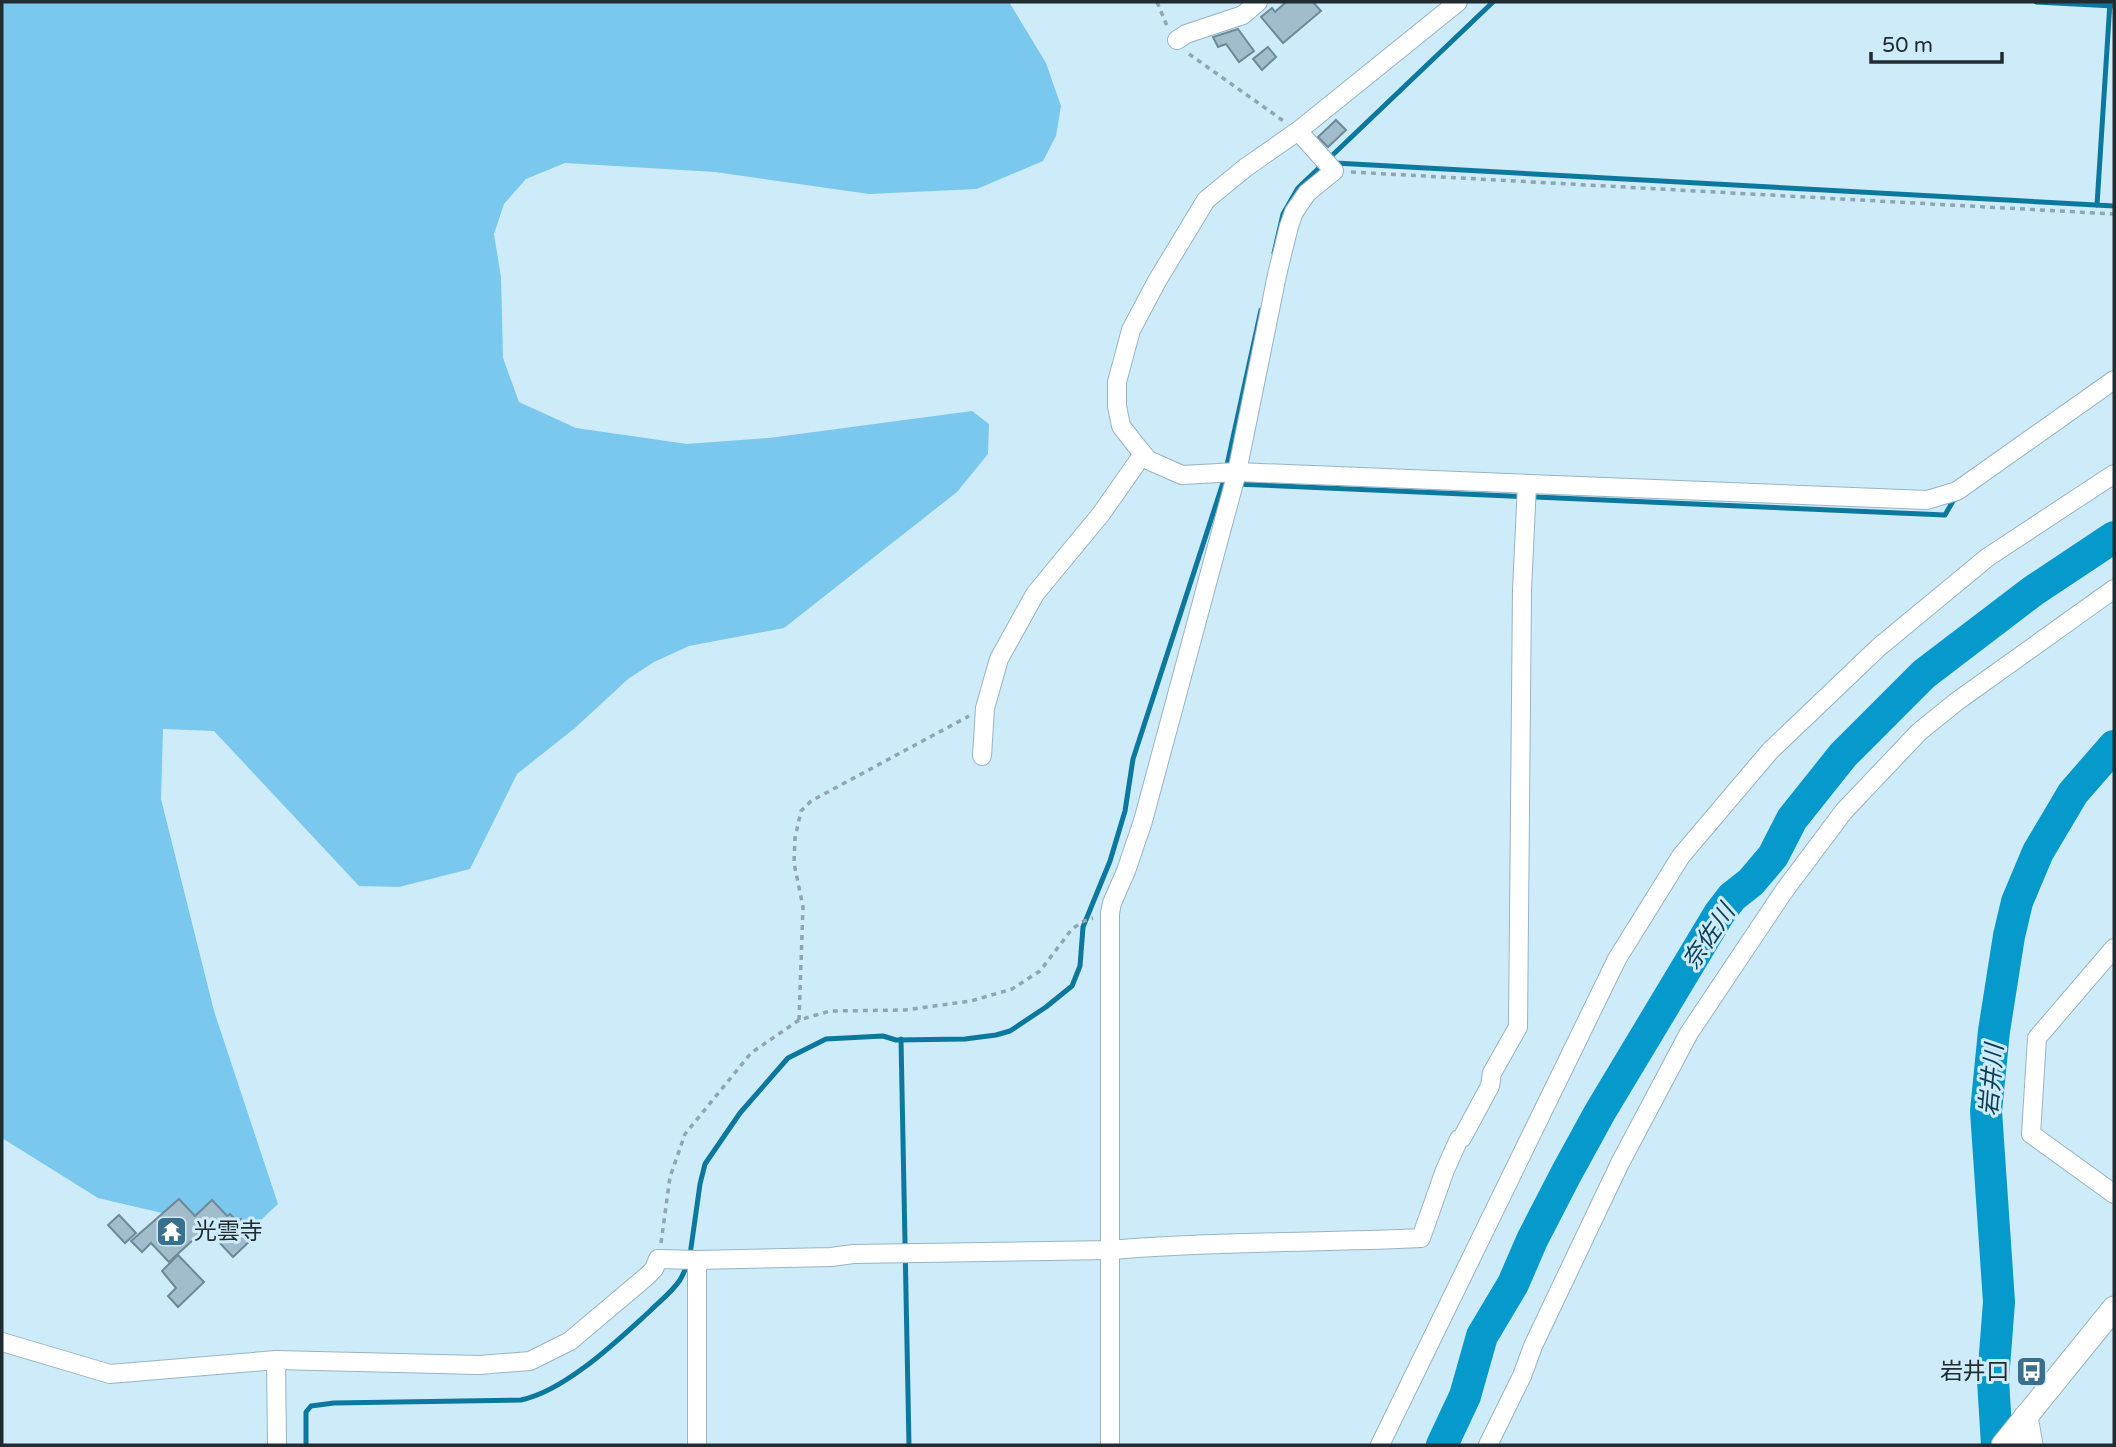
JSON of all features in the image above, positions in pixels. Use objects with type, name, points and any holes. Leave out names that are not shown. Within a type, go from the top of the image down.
[{"type":"main road","points":[[2019,1434],[2114,1308]]},
{"type":"street","points":[[1177,40],[1186,34],[1243,15],[1258,2]]},
{"type":"street","points":[[1458,2],[1298,131],[1245,168],[1206,200],[1131,330],[1117,382],[1117,406],[1121,426],[1148,460],[1182,475],[1237,472],[1927,500],[1957,491],[2114,380]]},
{"type":"street","points":[[1110,1445],[1110,913],[1143,821],[1237,472],[1289,226],[1294,212],[1307,193],[1334,171],[1298,131]]},
{"type":"street","points":[[982,756],[985,708],[999,659],[1035,594],[1101,514],[1143,454]]},
{"type":"street","points":[[1380,1445],[1617,959],[1681,856],[1770,751],[1879,647],[1988,557],[2114,474]]},
{"type":"street","points":[[2,1342],[110,1374],[276,1360],[479,1365],[530,1361],[570,1341],[648,1276],[658,1259],[1110,1250],[1149,1246],[1421,1238],[1449,1159],[1490,1086],[1492,1073],[1518,1027],[1522,590],[1527,484]]},
{"type":"street","points":[[1488,1445],[1625,1152],[1689,1033],[1784,891],[1844,811],[1919,732],[1956,702],[2114,589]]},
{"type":"street","points":[[2114,948],[2037,1038],[2031,1134],[2114,1194]]},
{"type":"street","points":[[697,1260],[697,1445]]},
{"type":"street","points":[[276,1360],[277,1445]]},
{"type":"path","points":[[1157,2],[1168,28],[1188,53],[1298,131]]},
{"type":"path","points":[[1334,171],[2114,214]]},
{"type":"path","points":[[799,1020],[803,907],[794,863],[795,838],[801,811],[811,801],[985,708]]},
{"type":"path","points":[[658,1259],[670,1177],[685,1134],[751,1053],[799,1020],[830,1011],[905,1010],[971,1002],[1013,989],[1040,971],[1072,929],[1084,921],[1110,913]]},
{"type":"shaded area","points":[[2,2],[1009,2],[1046,63],[1061,106],[1056,136],[1043,161],[977,189],[869,194],[715,172],[565,163],[526,179],[504,204],[494,234],[501,277],[503,358],[519,402],[576,428],[687,444],[769,438],[972,411],[989,424],[988,454],[957,492],[784,628],[689,646],[654,662],[628,679],[575,728],[517,774],[470,869],[399,887],[359,886],[214,731],[163,729],[161,799],[214,1011],[278,1204],[247,1233],[98,1198],[2,1138]]},
{"type":"building","points":[[1286,2],[1313,2],[1321,11],[1283,43],[1261,17],[1272,8],[1275,12]]},
{"type":"building","points":[[1238,29],[1254,51],[1239,62],[1226,44],[1218,47],[1213,37]]},
{"type":"building","points":[[1268,47],[1276,57],[1262,70],[1253,59]]},
{"type":"building","points":[[1336,120],[1346,130],[1328,147],[1318,137]]},
{"type":"building","points":[[179,1199],[195,1216],[212,1200],[227,1216],[230,1214],[238,1222],[241,1219],[256,1235],[233,1257],[206,1228],[169,1262],[151,1243],[142,1252],[131,1241]]},
{"type":"building","points":[[119,1215],[136,1233],[125,1243],[108,1225]]},
{"type":"building","points":[[178,1255],[204,1282],[178,1307],[168,1296],[176,1288],[162,1271]]},
{"type":"waterway","points":[[1274,253],[1283,214],[1298,188],[1493,2]]},
{"type":"waterway","points":[[2036,2],[2114,6]]},
{"type":"waterway","points":[[2097,205],[2110,2]]},
{"type":"waterway","points":[[1335,163],[2114,206]]},
{"type":"waterway","points":[[690,1255],[705,1164],[740,1113],[788,1058],[826,1039],[883,1036],[896,1040],[965,1039],[996,1035],[1010,1031],[1072,986],[1080,966],[1083,927],[1110,861],[1125,811],[1133,759],[1223,483],[1261,310]]},
{"type":"waterway","points":[[1236,484],[1945,515],[1953,501],[1959,497]]},
{"type":"waterway","name":"奈佐川","points":[[1442,1445],[1465,1396],[1482,1336],[1513,1284],[1566,1174],[1600,1112],[1719,914],[1773,856],[1792,819],[1843,755],[1924,674],[2033,591],[2114,537]]},
{"type":"waterway","name":"岩井川","points":[[1997,1445],[1993,1380],[1999,1302],[1986,1111],[1994,1031],[2009,936],[2017,902],[2038,852],[2073,793],[2114,746]]},
{"type":"waterway","points":[[901,1039],[909,1445]]},
{"type":"waterway","points":[[306,1445],[306,1412],[311,1406],[334,1403],[521,1400],[555,1387],[590,1363],[650,1311],[680,1280],[687,1265]]},
{"type":"place","name":"光雲寺","points":[[171,1232]]},
{"type":"place","name":"岩井口","points":[[2032,1372]]}]
